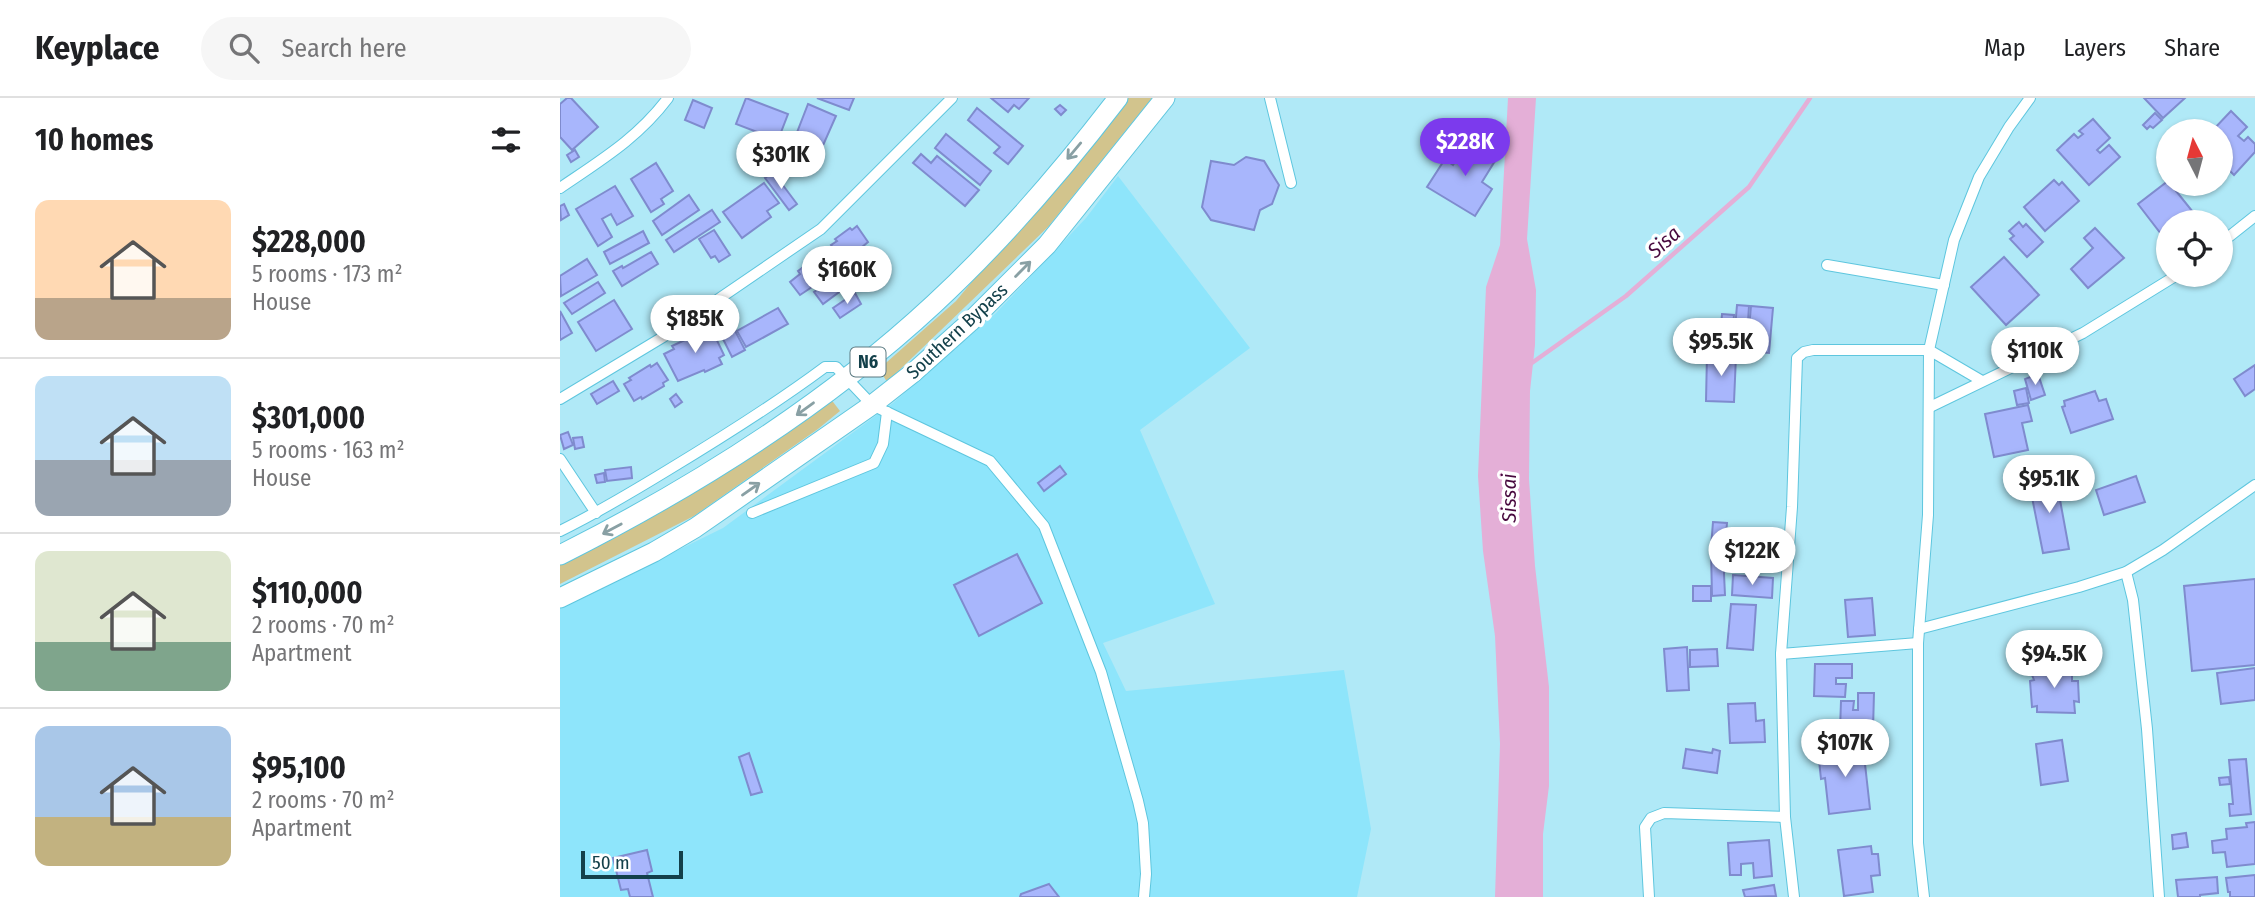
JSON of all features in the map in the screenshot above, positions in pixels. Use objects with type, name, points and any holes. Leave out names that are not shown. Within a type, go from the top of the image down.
[{"type":"highway","name":"Southern Bypass","points":[[560,555],[683,489],[746,451],[847,379],[934,304],[981,258],[1118,98]]},
{"type":"highway","name":"Southern Bypass","points":[[560,598],[654,552],[695,528],[880,408],[1046,245],[1165,98]]},
{"type":"street","points":[[560,188],[624,145],[653,118],[668,98]]},
{"type":"street","points":[[560,399],[663,338],[821,229],[952,98]]},
{"type":"street","points":[[1269,98],[1291,183]]},
{"type":"street","points":[[1924,897],[1918,843],[1918,643],[1928,515],[1930,349],[1954,240],[1979,177],[2030,98]]},
{"type":"street","points":[[2233,233],[2255,216]]},
{"type":"street","points":[[1827,265],[1944,285]]},
{"type":"street","points":[[1930,407],[2083,333],[2158,287]]},
{"type":"street","points":[[1794,897],[1785,817],[1781,654],[1792,507],[1797,358],[1804,352],[1813,350],[1930,349],[1982,381]]},
{"type":"street","points":[[560,531],[596,513],[773,406],[825,367],[836,367],[880,408],[990,461],[1044,526],[1101,673],[1143,822],[1146,874],[1144,897]]},
{"type":"street","points":[[752,513],[874,463],[883,444],[880,408]]},
{"type":"street","points":[[560,459],[596,513]]},
{"type":"street","points":[[1919,629],[2126,572],[2163,550],[2255,485]]},
{"type":"street","points":[[2126,572],[2133,600],[2147,730],[2159,897]]},
{"type":"street","points":[[1781,654],[1918,643]]},
{"type":"street","points":[[1649,897],[1645,827],[1651,818],[1664,813],[1785,817]]},
{"type":"shaded area","points":[[1124,98],[1152,98],[1048,227],[887,382],[879,369],[956,301]]},
{"type":"shaded area","points":[[1118,176],[1250,348],[1140,430],[1215,604],[1103,643],[1126,691],[1344,670],[1371,829],[1357,897],[560,897],[560,608],[723,528],[893,403],[996,313],[1086,218]]},
{"type":"shaded area","points":[[830,398],[840,411],[694,516],[560,584],[560,560]]},
{"type":"water","name":"Sissai","points":[[1508,98],[1536,98],[1527,239],[1536,290],[1535,345],[1530,391],[1529,479],[1535,566],[1549,687],[1549,786],[1543,834],[1543,897],[1495,897],[1500,744],[1495,636],[1483,551],[1478,476],[1486,287],[1500,245]]},
{"type":"building","points":[[571,98],[598,127],[572,150],[560,137],[560,104]]},
{"type":"building","points":[[746,98],[788,114],[778,140],[736,124]]},
{"type":"building","points":[[817,98],[854,98],[849,110]]},
{"type":"building","points":[[991,98],[1029,98],[1019,109],[1014,105],[1008,112]]},
{"type":"building","points":[[2144,98],[2185,98],[2163,118]]},
{"type":"building","points":[[693,100],[712,108],[704,128],[685,120]]},
{"type":"building","points":[[808,104],[836,116],[817,159],[791,148]]},
{"type":"building","points":[[1060,105],[1066,110],[1061,115],[1055,109]]},
{"type":"building","points":[[977,108],[1023,146],[1008,164],[994,153],[1000,147],[968,120]]},
{"type":"building","points":[[2231,111],[2247,127],[2238,136],[2244,141],[2248,137],[2255,144],[2255,152],[2234,175],[2233,119],[2223,119]]},
{"type":"building","points":[[2155,113],[2161,119],[2156,119],[2153,128],[2150,126],[2147,129],[2143,125]]},
{"type":"building","points":[[2093,119],[2110,138],[2097,150],[2100,153],[2109,145],[2120,157],[2089,185],[2057,150],[2074,134],[2078,138],[2083,134],[2079,131]]},
{"type":"building","points":[[946,134],[991,171],[980,185],[935,148]]},
{"type":"building","points":[[1469,138],[1498,156],[1482,182],[1492,189],[1475,216],[1427,187],[1445,159],[1453,165]]},
{"type":"building","points":[[575,150],[579,157],[571,162],[567,155]]},
{"type":"building","points":[[921,154],[931,163],[937,156],[979,190],[965,206],[913,163]]},
{"type":"building","points":[[1246,157],[1264,161],[1279,185],[1272,204],[1260,210],[1254,230],[1211,220],[1202,207],[1211,161],[1234,165]]},
{"type":"building","points":[[656,163],[673,191],[661,199],[664,204],[651,212],[631,179]]},
{"type":"building","points":[[773,172],[797,204],[789,210],[765,178]]},
{"type":"building","points":[[2054,180],[2059,185],[2062,182],[2079,201],[2045,231],[2024,207]]},
{"type":"building","points":[[764,183],[779,203],[767,211],[771,217],[742,238],[723,212]]},
{"type":"building","points":[[615,186],[633,216],[617,225],[611,214],[602,219],[612,237],[598,246],[576,209]]},
{"type":"building","points":[[2156,190],[2156,196],[2180,196],[2191,210],[2156,210],[2156,227],[2138,204]]},
{"type":"building","points":[[689,195],[699,210],[662,235],[653,221]]},
{"type":"building","points":[[564,204],[569,215],[561,220],[560,206]]},
{"type":"building","points":[[712,210],[720,222],[674,252],[666,240]]},
{"type":"building","points":[[2019,222],[2023,227],[2026,224],[2043,242],[2027,257],[2010,239],[2014,236],[2009,231]]},
{"type":"building","points":[[857,226],[868,242],[849,258],[848,256],[842,260],[831,245],[850,228],[852,230]]},
{"type":"building","points":[[2095,228],[2124,258],[2088,288],[2071,269],[2093,248],[2084,238]]},
{"type":"building","points":[[714,230],[730,255],[719,262],[715,256],[711,258],[699,239]]},
{"type":"building","points":[[643,231],[649,243],[610,264],[604,252]]},
{"type":"building","points":[[825,251],[850,284],[823,304],[814,292],[824,285],[821,281],[800,295],[790,282],[800,274],[798,271]]},
{"type":"building","points":[[651,252],[658,264],[622,286],[613,271]]},
{"type":"building","points":[[2004,257],[2039,295],[2006,325],[1971,287]]},
{"type":"building","points":[[587,259],[597,275],[561,296],[560,276]]},
{"type":"building","points":[[598,282],[605,293],[572,314],[564,303]]},
{"type":"building","points":[[855,293],[861,304],[840,318],[833,308]]},
{"type":"building","points":[[614,300],[632,329],[596,351],[578,322]]},
{"type":"building","points":[[1737,305],[1749,306],[1746,352],[1733,352]]},
{"type":"building","points":[[1751,306],[1773,308],[1769,353],[1747,351]]},
{"type":"building","points":[[778,308],[788,324],[746,347],[737,331]]},
{"type":"building","points":[[560,311],[572,333],[560,340]]},
{"type":"building","points":[[1722,314],[1734,315],[1731,351],[1719,350]]},
{"type":"building","points":[[730,321],[745,350],[732,357],[717,327]]},
{"type":"building","points":[[712,330],[724,355],[719,358],[722,364],[678,381],[664,354],[674,349],[672,346]]},
{"type":"building","points":[[1707,354],[1736,356],[1734,402],[1706,401]]},
{"type":"building","points":[[657,363],[668,380],[663,383],[664,386],[634,401],[624,384],[631,380],[629,378]]},
{"type":"building","points":[[2255,365],[2255,389],[2245,396],[2234,379]]},
{"type":"building","points":[[2038,374],[2045,395],[2031,400],[2025,379]]},
{"type":"building","points":[[613,381],[619,391],[597,404],[591,394]]},
{"type":"building","points":[[2026,388],[2029,403],[2017,405],[2014,391]]},
{"type":"building","points":[[2095,391],[2099,401],[2106,399],[2113,419],[2071,433],[2062,407],[2065,406],[2064,401]]},
{"type":"building","points":[[676,394],[682,402],[675,407],[670,399]]},
{"type":"building","points":[[2028,405],[2032,421],[2022,423],[2028,450],[1994,457],[1985,414]]},
{"type":"building","points":[[568,432],[573,445],[564,449],[560,435]]},
{"type":"building","points":[[582,437],[584,447],[575,449],[573,438]]},
{"type":"building","points":[[1060,466],[1066,474],[1044,491],[1038,483]]},
{"type":"building","points":[[631,467],[632,478],[607,481],[605,470]]},
{"type":"building","points":[[604,473],[605,482],[597,483],[595,475]]},
{"type":"building","points":[[2136,476],[2145,502],[2104,515],[2096,490]]},
{"type":"building","points":[[2056,478],[2069,549],[2043,553],[2029,482]]},
{"type":"building","points":[[1713,522],[1727,523],[1725,548],[1711,547]]},
{"type":"building","points":[[1711,552],[1723,552],[1725,595],[1712,596]]},
{"type":"building","points":[[1017,554],[1042,603],[979,636],[954,585]]},
{"type":"building","points":[[1733,575],[1773,578],[1772,598],[1732,595]]},
{"type":"building","points":[[2255,579],[2255,665],[2192,671],[2184,586]]},
{"type":"building","points":[[1693,586],[1711,586],[1711,601],[1693,601]]},
{"type":"building","points":[[1872,598],[1875,635],[1848,637],[1845,600]]},
{"type":"building","points":[[1731,604],[1756,605],[1753,650],[1727,648]]},
{"type":"building","points":[[1687,647],[1689,690],[1667,691],[1664,649]]},
{"type":"building","points":[[1717,649],[1718,666],[1690,667],[1690,650]]},
{"type":"building","points":[[2064,663],[2065,672],[2072,672],[2072,681],[2078,681],[2079,702],[2074,701],[2075,713],[2037,712],[2037,706],[2032,707],[2030,681],[2034,680],[2030,670],[2046,670],[2046,664]]},
{"type":"building","points":[[1815,664],[1852,664],[1852,678],[1836,678],[1836,684],[1846,684],[1845,697],[1814,696]]},
{"type":"building","points":[[2255,668],[2255,700],[2221,704],[2217,673]]},
{"type":"building","points":[[1858,693],[1874,693],[1873,730],[1840,730],[1841,701],[1854,701],[1853,710],[1858,710]]},
{"type":"building","points":[[1755,703],[1756,721],[1764,720],[1765,742],[1730,743],[1728,704]]},
{"type":"building","points":[[2062,740],[2068,781],[2041,785],[2036,744]]},
{"type":"building","points":[[1863,746],[1870,809],[1829,814],[1825,778],[1821,779],[1818,751]]},
{"type":"building","points":[[1686,749],[1712,753],[1713,749],[1720,751],[1717,773],[1683,768]]},
{"type":"building","points":[[749,753],[762,792],[751,795],[739,757]]},
{"type":"building","points":[[2246,759],[2251,814],[2230,816],[2229,804],[2233,804],[2229,760]]},
{"type":"building","points":[[2229,777],[2230,784],[2220,785],[2219,778]]},
{"type":"building","points":[[2255,822],[2255,864],[2227,867],[2225,852],[2213,853],[2212,841],[2227,839],[2226,829],[2247,827],[2246,823]]},
{"type":"building","points":[[2186,833],[2188,847],[2173,849],[2172,835]]},
{"type":"building","points":[[1769,840],[1772,876],[1754,878],[1753,863],[1741,864],[1741,875],[1730,875],[1728,843]]},
{"type":"building","points":[[1871,846],[1872,854],[1878,854],[1880,875],[1871,876],[1873,892],[1844,896],[1838,850]]},
{"type":"building","points":[[647,850],[652,871],[647,873],[653,897],[630,897],[628,889],[621,890],[613,858]]},
{"type":"building","points":[[2255,875],[2255,897],[2230,897],[2226,878]]},
{"type":"building","points":[[2217,877],[2218,893],[2200,897],[2178,897],[2176,880]]},
{"type":"building","points":[[1049,884],[1059,897],[1020,897],[1021,894]]},
{"type":"building","points":[[1774,885],[1776,896],[1745,897],[1743,890]]},
{"type":"waterway","name":"Sisa","points":[[1529,365],[1626,296],[1749,187],[1810,98]]}]
